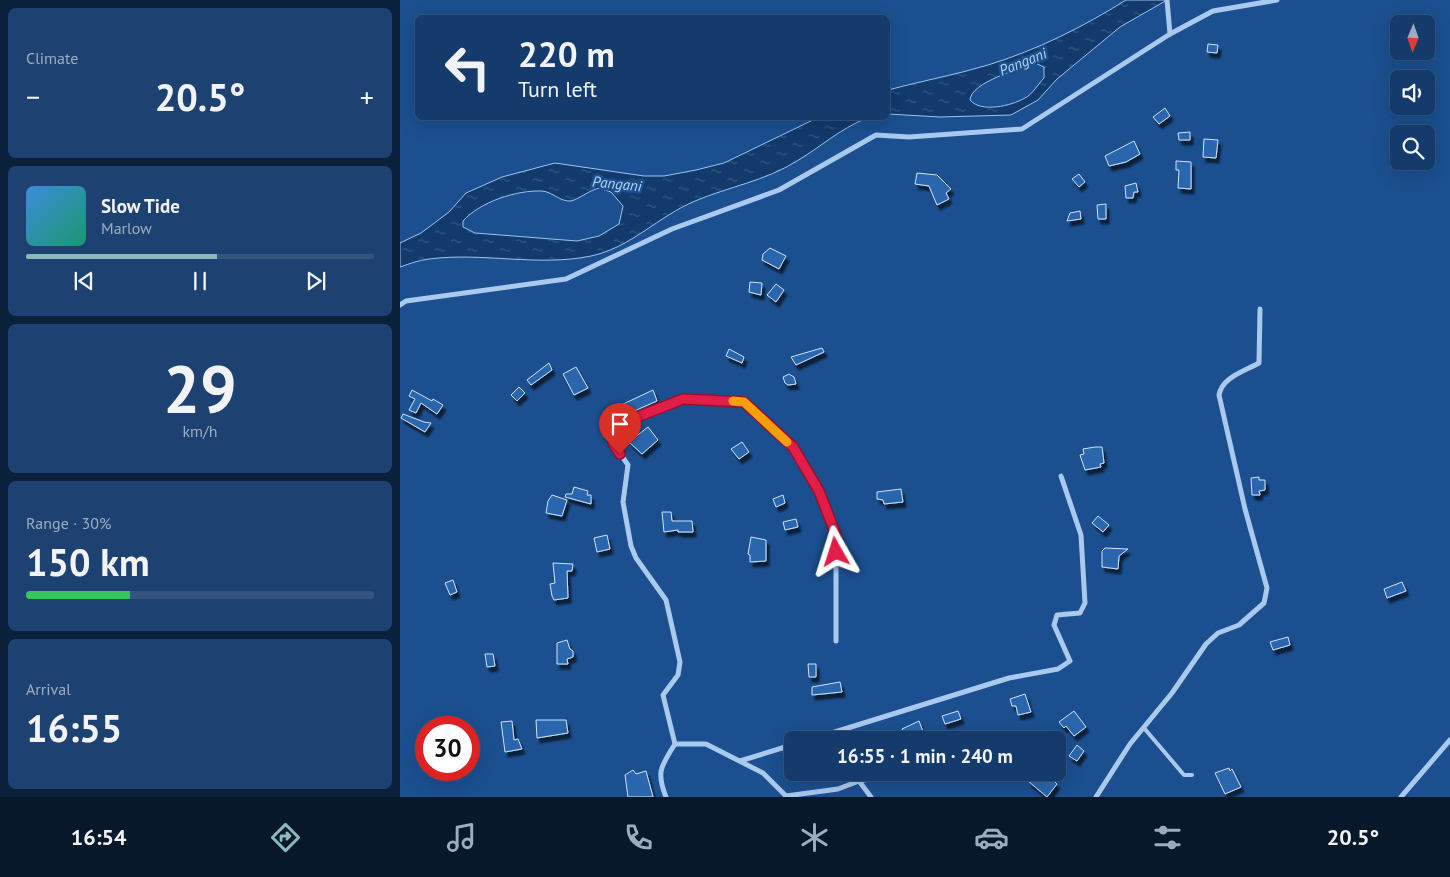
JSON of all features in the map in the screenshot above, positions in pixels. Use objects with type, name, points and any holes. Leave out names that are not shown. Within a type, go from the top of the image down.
[{"type":"street","points":[[1167,0],[1170,34]]},
{"type":"street","points":[[400,305],[406,302],[566,279],[672,230],[779,190],[876,135],[909,137],[1022,129],[1170,34],[1213,10],[1276,0]]},
{"type":"street","points":[[1096,797],[1130,744],[1206,644],[1218,633],[1239,625],[1264,603],[1267,588],[1248,518],[1219,395],[1220,387],[1226,380],[1259,363],[1260,309]]},
{"type":"street","points":[[666,797],[659,780],[662,764],[675,744],[663,695],[678,675],[680,662],[666,600],[636,558],[631,546],[623,502],[628,465],[613,443],[614,426],[683,399],[744,402],[793,447],[819,491],[836,535],[836,641]]},
{"type":"street","points":[[838,731],[1009,678],[1058,670],[1070,661],[1054,625],[1057,615],[1080,614],[1085,604],[1081,535],[1061,476]]},
{"type":"street","points":[[1401,797],[1450,740]]},
{"type":"street","points":[[675,744],[706,744],[763,773],[786,796],[838,789],[859,781],[871,797]]},
{"type":"street","points":[[740,762],[784,748]]},
{"type":"lane","points":[[1144,728],[1184,775],[1192,775]]},
{"type":"water","name":"Pangani","points":[[1126,0],[1167,0],[1120,27],[1057,79],[1038,100],[1011,115],[940,117],[890,114],[890,90],[988,65],[1024,52],[1076,28]],"holes":[[[1035,63],[1044,67],[1044,78],[1025,98],[1004,106],[981,106],[970,100],[972,93],[978,87],[997,77]]]},
{"type":"water","name":"Pangani","points":[[813,120],[863,120],[830,138],[785,168],[682,207],[632,239],[605,252],[571,259],[551,260],[449,257],[414,262],[400,267],[400,243],[421,233],[449,212],[466,193],[502,177],[555,163],[644,176],[664,176],[724,163]],"holes":[[[599,188],[611,192],[623,206],[619,224],[599,236],[577,241],[475,233],[463,227],[463,221],[479,208],[499,198],[532,191],[550,193],[563,200],[571,201]]]},
{"type":"building","points":[[1208,44],[1218,45],[1217,53],[1207,52]]},
{"type":"building","points":[[1165,108],[1170,116],[1159,124],[1153,117]]},
{"type":"building","points":[[1190,132],[1190,140],[1179,140],[1178,133]]},
{"type":"building","points":[[1204,139],[1218,140],[1216,158],[1203,157]]},
{"type":"building","points":[[1134,141],[1140,154],[1126,162],[1109,166],[1105,156]]},
{"type":"building","points":[[1176,161],[1191,162],[1191,189],[1178,188],[1179,170],[1176,170]]},
{"type":"building","points":[[917,173],[937,175],[951,189],[946,193],[949,199],[937,205],[929,186],[915,184]]},
{"type":"building","points":[[1079,174],[1085,182],[1079,187],[1072,179]]},
{"type":"building","points":[[1136,183],[1138,192],[1134,192],[1133,198],[1126,198],[1125,186]]},
{"type":"building","points":[[1106,204],[1106,219],[1098,219],[1097,205]]},
{"type":"building","points":[[1080,211],[1081,219],[1067,221],[1070,213]]},
{"type":"building","points":[[770,248],[786,256],[779,269],[762,260],[763,254]]},
{"type":"building","points":[[750,282],[762,283],[761,295],[749,292]]},
{"type":"building","points":[[776,284],[784,290],[776,302],[767,295]]},
{"type":"building","points":[[822,348],[824,352],[796,365],[791,357]]},
{"type":"building","points":[[729,349],[744,357],[742,363],[726,356]]},
{"type":"building","points":[[549,363],[552,370],[531,385],[527,380]]},
{"type":"building","points":[[576,367],[588,388],[574,395],[563,374]]},
{"type":"building","points":[[789,374],[794,377],[796,384],[788,385],[785,383],[783,377]]},
{"type":"building","points":[[519,387],[525,393],[517,401],[511,395]]},
{"type":"building","points":[[412,390],[443,405],[437,414],[421,403],[416,413],[409,410],[415,399],[409,396]]},
{"type":"building","points":[[653,390],[657,401],[623,416],[619,406]]},
{"type":"building","points":[[403,414],[431,423],[425,432],[401,418]]},
{"type":"building","points":[[648,427],[658,440],[642,454],[629,442]]},
{"type":"building","points":[[742,442],[749,452],[739,459],[731,449]]},
{"type":"building","points":[[1102,447],[1104,463],[1100,464],[1101,467],[1085,470],[1080,455],[1084,454],[1083,449]]},
{"type":"building","points":[[1259,477],[1259,480],[1265,480],[1265,490],[1259,491],[1260,495],[1252,495],[1251,478]]},
{"type":"building","points":[[574,487],[588,491],[587,495],[591,495],[591,504],[565,497],[566,494],[572,494]]},
{"type":"building","points":[[901,489],[903,502],[884,504],[883,500],[877,499],[877,492]]},
{"type":"building","points":[[552,495],[567,500],[562,516],[546,513],[548,501]]},
{"type":"building","points":[[783,495],[785,503],[776,507],[773,499]]},
{"type":"building","points":[[662,512],[671,512],[672,521],[692,521],[693,532],[678,532],[678,530],[664,532]]},
{"type":"building","points":[[1098,516],[1109,525],[1103,532],[1092,523]]},
{"type":"building","points":[[796,519],[798,527],[785,530],[783,522]]},
{"type":"building","points":[[607,535],[610,549],[597,552],[594,538]]},
{"type":"building","points":[[751,537],[766,540],[766,561],[750,562],[750,555],[748,554]]},
{"type":"building","points":[[1105,548],[1128,549],[1119,556],[1118,569],[1102,567],[1102,551]]},
{"type":"building","points":[[553,563],[573,564],[572,571],[567,571],[568,598],[554,600],[552,596],[550,584],[555,583]]},
{"type":"building","points":[[453,580],[457,592],[450,595],[445,583]]},
{"type":"building","points":[[1402,582],[1406,591],[1387,598],[1384,589]]},
{"type":"building","points":[[1288,637],[1290,645],[1273,650],[1270,642]]},
{"type":"building","points":[[567,640],[570,649],[573,651],[573,657],[567,659],[568,664],[557,664],[557,643]]},
{"type":"building","points":[[485,654],[493,654],[495,666],[487,667]]},
{"type":"building","points":[[808,664],[816,664],[816,677],[809,677]]},
{"type":"building","points":[[840,682],[842,692],[812,695],[812,687]]},
{"type":"building","points":[[1025,694],[1031,712],[1018,715],[1016,706],[1012,706],[1010,699]]},
{"type":"building","points":[[958,711],[961,719],[945,724],[942,716]]},
{"type":"building","points":[[1074,711],[1086,727],[1074,736],[1066,726],[1064,728],[1059,722]]},
{"type":"building","points":[[536,720],[566,720],[568,733],[537,738]]},
{"type":"building","points":[[512,721],[514,740],[518,739],[522,749],[505,752],[501,722]]},
{"type":"building","points":[[919,721],[923,731],[903,731],[902,729]]},
{"type":"building","points":[[1077,745],[1084,751],[1077,761],[1069,756]]},
{"type":"building","points":[[1229,768],[1230,771],[1232,769],[1241,787],[1225,794],[1215,773]]},
{"type":"building","points":[[633,770],[636,774],[646,771],[653,797],[628,797],[625,775]]},
{"type":"building","points":[[1028,781],[1054,781],[1057,784],[1047,797]]},
{"type":"slow traffic","points":[[733,401],[744,402],[787,442]]},
{"type":"route","points":[[620,454],[613,443],[614,426],[683,399],[744,402],[793,447],[819,491],[836,535],[836,552]]}]
